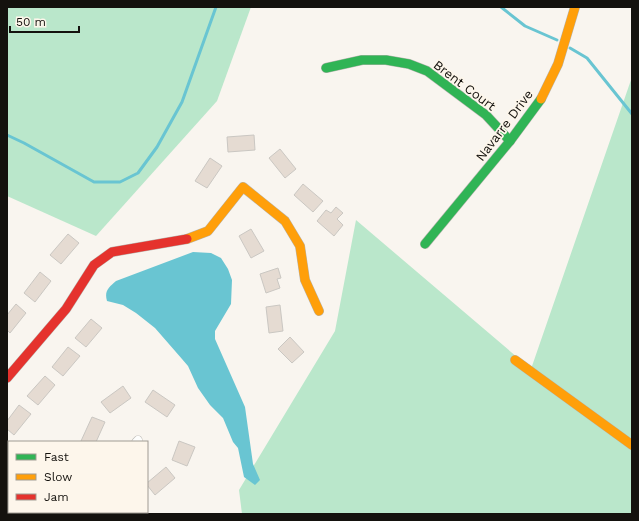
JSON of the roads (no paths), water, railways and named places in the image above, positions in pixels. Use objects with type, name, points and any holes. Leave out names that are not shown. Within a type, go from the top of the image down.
[{"type":"street","name":"Navarre Drive","points":[[425,244],[510,141],[540,102],[558,64],[575,7]]},
{"type":"street","name":"Brent Court","points":[[326,68],[362,60],[386,60],[409,64],[426,71],[486,115],[510,141]]},
{"type":"street","points":[[7,378],[66,308],[94,265],[112,252],[186,239],[208,231],[243,187],[285,221],[293,233],[300,246],[305,280],[319,312]]},
{"type":"street","points":[[515,360],[632,445]]},
{"type":"water","points":[[193,252],[211,253],[221,258],[228,269],[232,280],[231,304],[215,331],[215,339],[245,407],[253,464],[260,480],[255,485],[244,477],[238,448],[233,442],[223,418],[210,405],[198,388],[188,366],[155,328],[123,305],[107,301],[106,298],[109,287],[116,281]]},
{"type":"waterway","points":[[7,135],[94,182],[120,182],[138,173],[157,147],[182,102],[216,7]]},
{"type":"waterway","points":[[501,7],[525,26],[557,40]]},
{"type":"waterway","points":[[570,48],[587,58],[632,114]]}]
